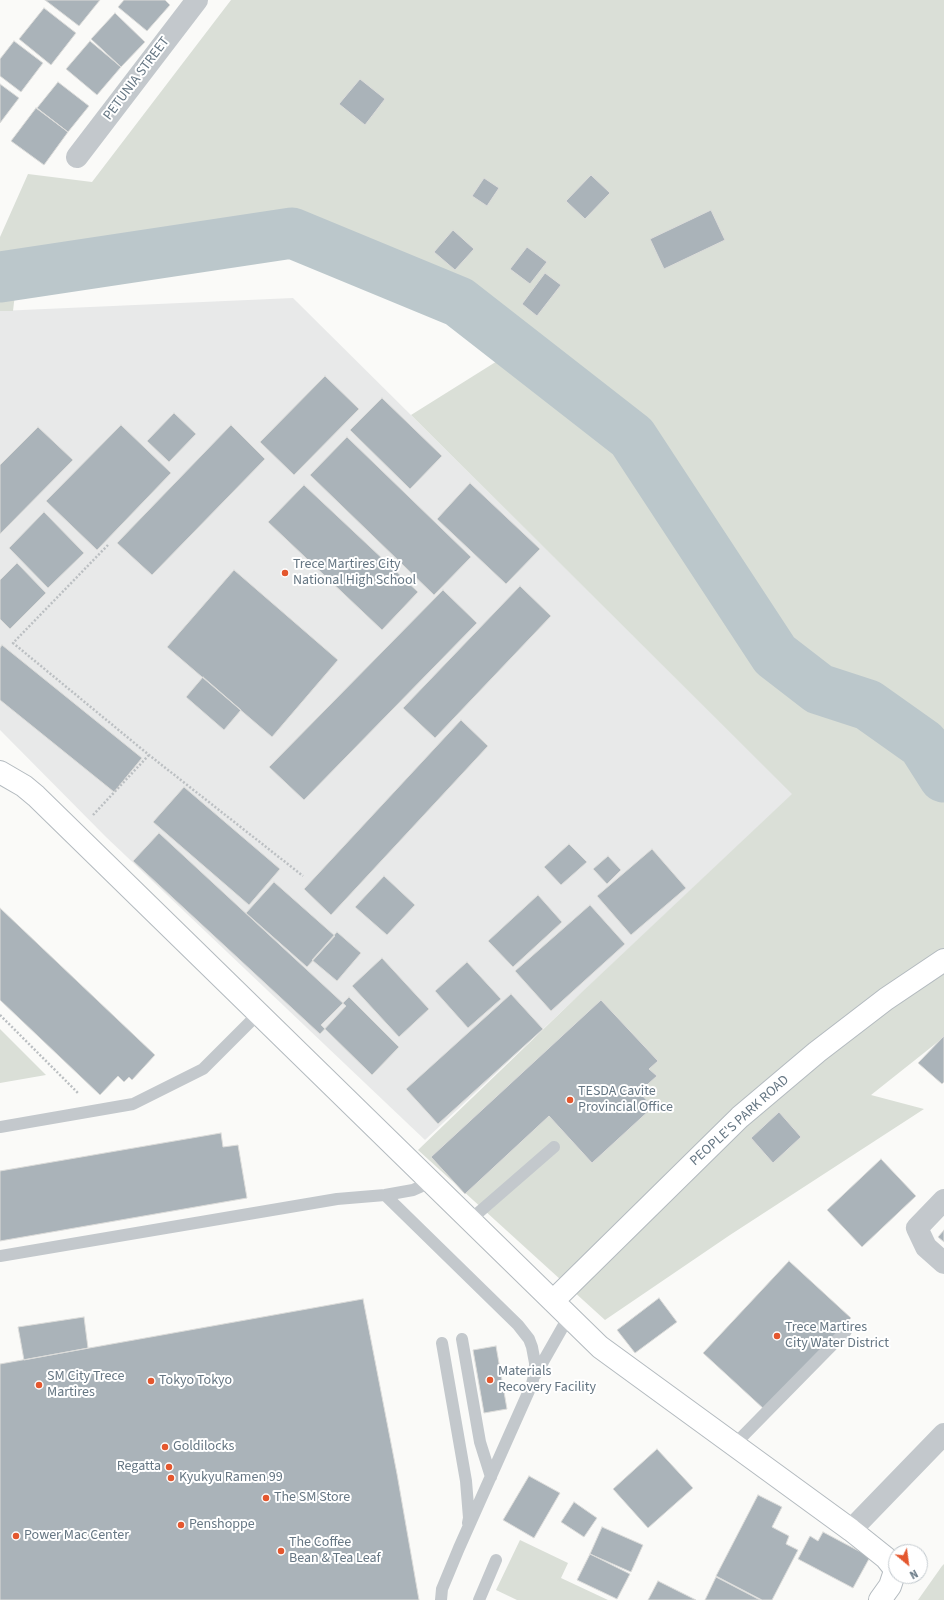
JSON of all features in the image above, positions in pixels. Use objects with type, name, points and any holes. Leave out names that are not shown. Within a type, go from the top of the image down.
[{"type":"street","name":"PETUNIA STREET","points":[[77,157],[197,0]]},
{"type":"street","points":[[0,772],[24,786],[75,834],[600,1347],[851,1530],[886,1558],[894,1568],[893,1580],[880,1600]]},
{"type":"street","name":"PEOPLE'S PARK ROAD","points":[[552,1301],[740,1117],[817,1052],[886,999],[944,960]]},
{"type":"street","points":[[944,1200],[917,1228],[926,1247],[944,1263]]},
{"type":"street","points":[[851,1530],[944,1434]]},
{"type":"lane","points":[[0,1127],[133,1104],[203,1069],[259,1013]]},
{"type":"lane","points":[[470,1220],[554,1147]]},
{"type":"lane","points":[[0,1256],[337,1199],[385,1195],[413,1190],[431,1182]]},
{"type":"lane","points":[[385,1195],[524,1331],[534,1355],[534,1378]]},
{"type":"lane","points":[[442,1594],[464,1538],[534,1378],[569,1316]]},
{"type":"lane","points":[[734,1445],[846,1331]]},
{"type":"lane","points":[[462,1338],[480,1442],[491,1477]]},
{"type":"lane","points":[[442,1343],[466,1481],[469,1518],[464,1538]]},
{"type":"lane","points":[[463,1464],[480,1442]]},
{"type":"lane","points":[[479,1600],[496,1560]]},
{"type":"path","points":[[108,546],[13,643],[149,755],[303,876]]},
{"type":"path","points":[[75,834],[149,755]]},
{"type":"path","points":[[0,1015],[96,1110]]},
{"type":"shaded area","points":[[231,0],[944,0],[944,768],[926,742],[874,702],[820,683],[781,651],[639,432],[465,296],[290,228],[18,269],[13,311],[0,311],[0,237],[28,174],[92,182]]},
{"type":"shaded area","name":"Trece Martires City National High School","points":[[293,298],[793,794],[425,1140],[106,837],[0,730],[0,311]]},
{"type":"shaded area","points":[[510,353],[621,441],[765,662],[825,704],[876,721],[910,747],[940,786],[944,802],[944,1037],[871,1095],[924,1109],[730,1235],[605,1320],[418,1150],[583,991],[792,794],[411,415]]},
{"type":"shaded area","points":[[0,1029],[46,1075],[0,1083]]},
{"type":"shaded area","points":[[520,1540],[568,1563],[561,1578],[608,1600],[517,1600],[496,1590]]},
{"type":"shaded area","points":[[944,1564],[944,1600],[918,1600],[942,1566]]},
{"type":"building","points":[[45,0],[100,0],[79,26]]},
{"type":"building","points":[[124,0],[165,0],[170,5],[147,31],[118,7]]},
{"type":"building","points":[[44,8],[76,33],[51,65],[19,39]]},
{"type":"building","points":[[115,13],[145,42],[121,67],[91,39]]},
{"type":"building","points":[[14,41],[43,63],[21,92],[0,76],[0,59]]},
{"type":"building","points":[[90,41],[121,67],[97,95],[66,69]]},
{"type":"building","points":[[360,79],[385,99],[365,125],[339,104]]},
{"type":"building","points":[[58,82],[89,106],[68,132],[37,108]]},
{"type":"building","points":[[0,84],[19,98],[0,123]]},
{"type":"building","points":[[36,108],[68,132],[44,165],[11,141]]},
{"type":"building","points":[[591,175],[610,193],[585,219],[566,201]]},
{"type":"building","points":[[484,178],[499,188],[487,206],[472,196]]},
{"type":"building","points":[[711,210],[725,240],[664,269],[650,239]]},
{"type":"building","points":[[453,230],[474,249],[455,270],[434,252]]},
{"type":"building","points":[[527,247],[547,262],[530,284],[510,269]]},
{"type":"building","points":[[545,273],[561,285],[537,316],[522,304]]},
{"type":"building","points":[[325,376],[359,409],[294,475],[260,442]]},
{"type":"building","points":[[382,398],[442,456],[410,489],[350,430]]},
{"type":"building","points":[[174,413],[196,434],[169,462],[147,441]]},
{"type":"building","points":[[121,425],[171,473],[97,550],[46,501]]},
{"type":"building","points":[[231,425],[265,459],[152,575],[117,543]]},
{"type":"building","points":[[38,427],[73,460],[0,534],[0,465]]},
{"type":"building","points":[[347,437],[471,557],[434,595],[310,475]]},
{"type":"building","points":[[470,483],[540,549],[506,584],[437,519]]},
{"type":"building","points":[[304,485],[418,592],[382,630],[268,522]]},
{"type":"building","points":[[44,512],[84,553],[48,588],[9,548]]},
{"type":"building","points":[[17,563],[46,593],[10,629],[0,619],[0,580]]},
{"type":"building","points":[[234,570],[338,660],[272,737],[167,647]]},
{"type":"building","points":[[520,586],[551,616],[435,738],[403,708]]},
{"type":"building","points":[[443,590],[477,623],[304,800],[269,767]]},
{"type":"building","points":[[2,645],[142,758],[114,792],[0,700],[0,648]]},
{"type":"building","points":[[203,677],[241,710],[224,730],[186,697]]},
{"type":"building","points":[[461,720],[488,746],[331,915],[304,889]]},
{"type":"building","points":[[184,787],[280,869],[249,905],[153,822]]},
{"type":"building","points":[[159,833],[346,1006],[320,1034],[133,861]]},
{"type":"building","points":[[569,844],[587,862],[561,885],[544,867]]},
{"type":"building","points":[[652,849],[686,888],[631,935],[597,896]]},
{"type":"building","points":[[608,856],[621,870],[607,884],[593,869]]},
{"type":"building","points":[[384,876],[415,905],[387,935],[355,907]]},
{"type":"building","points":[[274,882],[335,936],[307,967],[246,913]]},
{"type":"building","points":[[538,895],[562,922],[513,967],[488,941]]},
{"type":"building","points":[[590,905],[625,944],[551,1011],[515,971]]},
{"type":"building","points":[[0,908],[155,1055],[132,1080],[129,1077],[124,1082],[118,1076],[100,1095],[0,1000]]},
{"type":"building","points":[[337,932],[361,953],[337,981],[312,960]]},
{"type":"building","points":[[382,958],[429,1009],[399,1037],[352,986]]},
{"type":"building","points":[[467,962],[501,999],[468,1028],[435,991]]},
{"type":"building","points":[[511,994],[543,1029],[438,1124],[406,1089]]},
{"type":"building","points":[[349,997],[399,1047],[372,1075],[321,1025]]},
{"type":"building","name":"TESDA Cavite Provincial Office","points":[[601,1000],[658,1061],[649,1069],[657,1076],[639,1092],[653,1107],[592,1163],[549,1116],[465,1194],[431,1157]]},
{"type":"building","points":[[944,1036],[944,1082],[942,1084],[918,1063]]},
{"type":"building","points":[[779,1112],[801,1137],[773,1163],[751,1138]]},
{"type":"building","points":[[221,1133],[223,1147],[238,1145],[247,1198],[0,1241],[0,1171]]},
{"type":"building","points":[[881,1159],[916,1196],[862,1247],[827,1210]]},
{"type":"building","points":[[944,1230],[944,1242],[938,1237]]},
{"type":"building","name":"Trece Martires City Water District","points":[[789,1261],[851,1318],[765,1410],[703,1353]]},
{"type":"building","points":[[659,1298],[677,1322],[635,1353],[617,1330]]},
{"type":"building","points":[[363,1299],[397,1474],[419,1600],[0,1600],[0,1364]]},
{"type":"building","points":[[84,1317],[88,1348],[24,1360],[18,1327]]},
{"type":"building","name":"Materials Recovery Facility","points":[[496,1346],[507,1409],[484,1413],[473,1350]]},
{"type":"building","points":[[657,1449],[693,1488],[648,1528],[613,1489]]},
{"type":"building","points":[[529,1476],[560,1493],[534,1538],[503,1520]]},
{"type":"building","points":[[758,1495],[782,1507],[772,1527],[789,1536],[786,1544],[798,1550],[772,1600],[762,1600],[716,1576]]},
{"type":"building","points":[[574,1502],[597,1518],[584,1537],[561,1522]]},
{"type":"building","points":[[602,1527],[643,1545],[631,1572],[590,1554]]},
{"type":"building","points":[[823,1532],[870,1557],[853,1588],[798,1559],[810,1536],[818,1541]]},
{"type":"building","points":[[590,1554],[630,1574],[617,1599],[577,1580]]},
{"type":"building","points":[[716,1577],[760,1600],[705,1600]]},
{"type":"building","points":[[658,1581],[696,1600],[648,1600]]},
{"type":"waterway","points":[[0,277],[292,233],[459,302],[632,437],[775,655],[819,689],[868,705],[923,744],[944,777]]},
{"type":"place","name":"Trece Martires City National High School","points":[[285,573]]},
{"type":"place","name":"TESDA Cavite Provincial Office","points":[[570,1100]]},
{"type":"place","name":"Trece Martires City Water District","points":[[777,1336]]},
{"type":"place","name":"Materials Recovery Facility","points":[[490,1380]]},
{"type":"place","name":"Tokyo Tokyo","points":[[151,1381]]},
{"type":"place","name":"SM City Trece Martires","points":[[39,1385]]},
{"type":"place","name":"Goldilocks","points":[[165,1447]]},
{"type":"place","name":"Regatta","points":[[169,1467]]},
{"type":"place","name":"Kyukyu Ramen 99","points":[[171,1478]]},
{"type":"place","name":"The SM Store","points":[[266,1498]]},
{"type":"place","name":"Penshoppe","points":[[181,1525]]},
{"type":"place","name":"Power Mac Center","points":[[16,1536]]},
{"type":"place","name":"The Coffee Bean & Tea Leaf","points":[[281,1551]]}]
